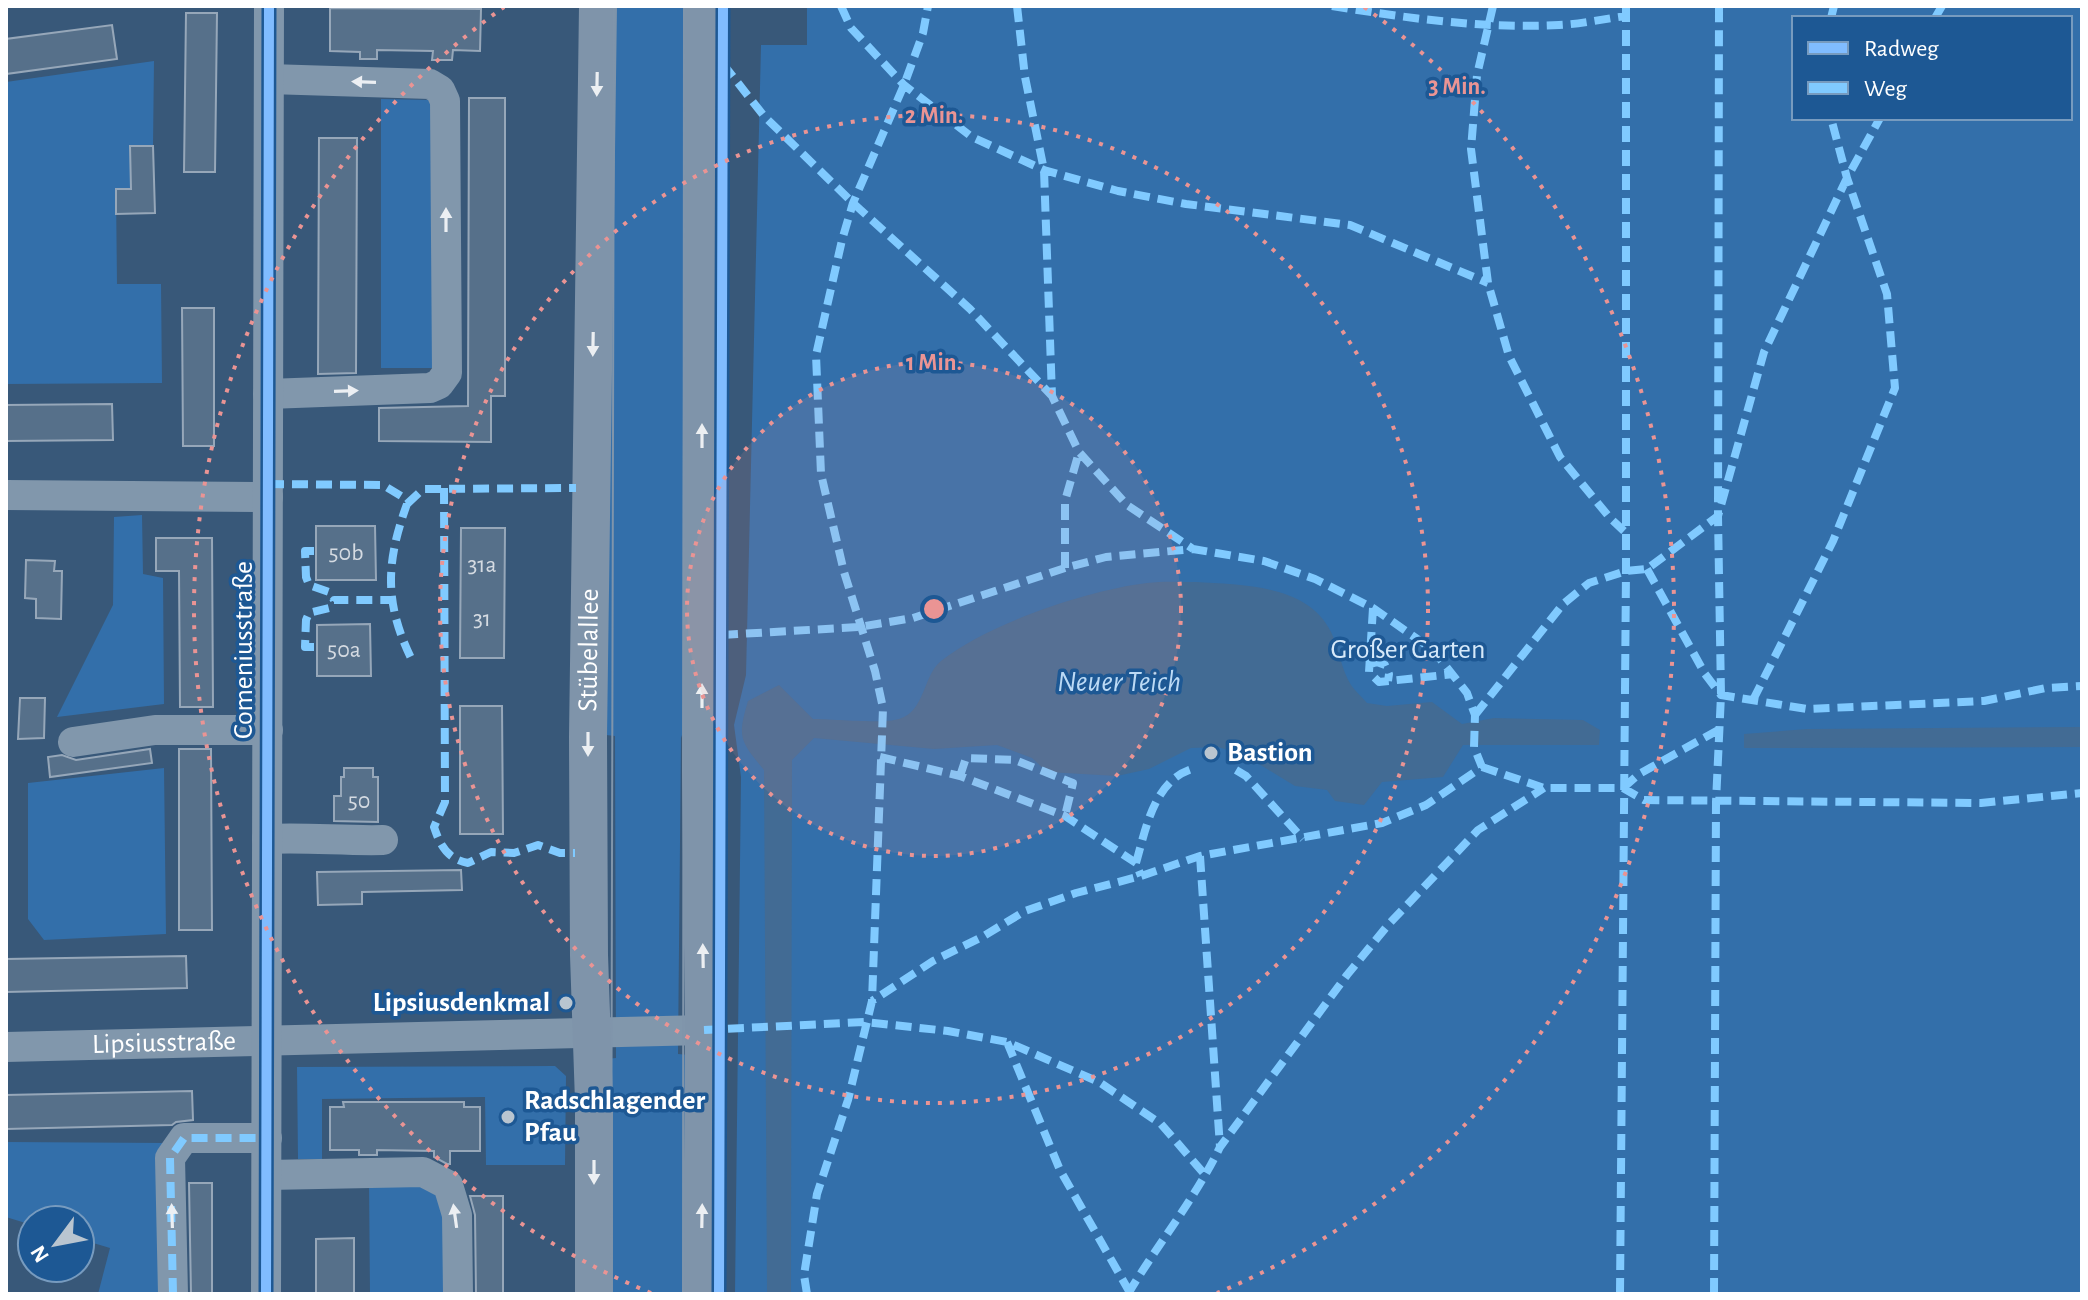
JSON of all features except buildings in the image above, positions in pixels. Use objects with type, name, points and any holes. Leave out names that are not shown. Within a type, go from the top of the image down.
[{"type":"main road","name":"Stübelallee","points":[[594,1294],[588,737],[598,6]]},
{"type":"main road","points":[[702,1294],[703,6]]},
{"type":"street","name":"Comeniusstraße","points":[[266,1294],[269,6]]},
{"type":"street","points":[[268,394],[430,388],[439,384],[447,373],[445,101],[440,90],[430,84],[269,79]]},
{"type":"street","points":[[6,495],[268,497]]},
{"type":"street","points":[[73,742],[155,730],[268,730]]},
{"type":"street","points":[[267,839],[383,840]]},
{"type":"street","name":"Lipsiusstraße","points":[[6,1047],[704,1030]]},
{"type":"street","points":[[173,1294],[170,1158],[184,1138],[267,1138]]},
{"type":"street","points":[[267,1175],[423,1172],[448,1185],[457,1215],[458,1294]]},
{"type":"green space","points":[[608,6],[692,6],[689,735],[682,735],[681,738],[678,1054],[689,1055],[686,1294],[605,1294],[606,1059],[616,1058],[615,736],[606,735]]},
{"type":"green space","name":"Großer Garten","points":[[807,6],[2082,6],[2082,1294],[735,1294],[741,777],[734,725],[746,675],[761,45],[807,45]]},
{"type":"green space","points":[[154,61],[153,146],[130,147],[131,189],[116,190],[117,284],[161,284],[162,383],[6,384],[6,82]]},
{"type":"green space","points":[[381,99],[432,100],[436,368],[381,368]]},
{"type":"green space","points":[[142,515],[143,574],[163,578],[164,704],[57,717],[113,605],[114,517]]},
{"type":"green space","points":[[164,768],[166,934],[44,940],[28,919],[28,783]]},
{"type":"green space","points":[[555,1066],[566,1076],[565,1165],[486,1165],[485,1097],[322,1099],[322,1159],[298,1159],[297,1067]]},
{"type":"green space","points":[[6,1142],[166,1143],[165,1294],[98,1294],[110,1248],[96,1244],[96,1204],[16,1204],[16,1220],[6,1217]]},
{"type":"green space","points":[[369,1179],[441,1189],[452,1294],[370,1294]]},
{"type":"water","name":"Neuer Teich","points":[[1153,582],[1252,586],[1272,590],[1307,604],[1331,632],[1348,679],[1367,703],[1387,706],[1432,702],[1462,724],[1494,718],[1583,720],[1600,730],[1599,745],[1463,745],[1443,777],[1382,782],[1364,805],[1335,801],[1327,790],[1295,786],[1244,755],[1218,747],[1191,748],[1149,769],[1117,776],[1047,772],[1032,758],[997,745],[934,749],[814,738],[792,760],[791,1294],[767,1294],[764,770],[743,738],[742,723],[748,701],[779,685],[813,719],[899,719],[914,709],[930,675],[941,661],[984,634],[1039,611],[1096,593]]},
{"type":"water","points":[[2082,727],[2082,747],[1744,748],[1744,734],[1807,729]]},
{"type":"tram line","points":[[611,1294],[614,6]]},
{"type":"tram line","points":[[683,1294],[684,6]]},
{"type":"marked path","points":[[841,6],[851,28],[904,85],[972,137],[1044,170],[1118,191],[1186,204],[1350,225],[1488,283]]},
{"type":"marked path","points":[[807,1294],[804,1275],[817,1194],[848,1100],[872,1001],[883,708],[875,671],[844,572],[821,474],[816,355],[853,203],[904,85],[923,33],[928,6]]},
{"type":"marked path","points":[[1017,6],[1025,77],[1044,170],[1052,396],[1079,452],[1127,505],[1193,549]]},
{"type":"marked path","points":[[1332,6],[1473,24],[1530,26],[1626,16]]},
{"type":"marked path","points":[[1493,6],[1477,75],[1471,149],[1488,283],[1509,356],[1560,457],[1624,531]]},
{"type":"marked path","points":[[1620,1294],[1626,571],[1626,6]]},
{"type":"marked path","points":[[1714,1294],[1716,802],[1721,695],[1718,516],[1719,6]]},
{"type":"marked path","points":[[1832,16],[1834,6]]},
{"type":"marked path","points":[[1936,16],[1942,6]]},
{"type":"marked path","points":[[723,64],[764,116],[853,203],[970,309],[1052,396]]},
{"type":"marked path","points":[[1753,700],[1833,541],[1895,388],[1887,294],[1847,178],[1832,120]]},
{"type":"marked path","points":[[1475,715],[1563,604],[1589,583],[1626,571],[1647,569],[1718,516],[1764,352],[1847,178],[1879,120]]},
{"type":"marked path","points":[[1065,568],[1065,501],[1079,452]]},
{"type":"marked path","points":[[268,484],[383,485],[401,496],[407,504],[392,563],[392,600],[411,658]]},
{"type":"marked path","points":[[444,488],[445,802],[434,827],[436,834],[450,855],[468,863],[491,852],[514,853],[538,845],[560,853],[575,853]]},
{"type":"marked path","points":[[407,504],[423,489],[576,488]]},
{"type":"marked path","points":[[722,635],[859,627],[913,618],[1106,557],[1193,549],[1264,561],[1315,579],[1373,608],[1433,650],[1467,693],[1475,715],[1474,747],[1482,767],[1426,805],[1382,823],[1200,856],[1025,911],[933,961],[872,1001]]},
{"type":"marked path","points":[[314,551],[305,551],[309,585],[329,592],[334,600]]},
{"type":"marked path","points":[[1647,569],[1705,674],[1721,695],[1807,709],[1984,701],[2046,688],[2082,686]]},
{"type":"marked path","points":[[314,647],[305,647],[309,613],[329,608],[334,600],[391,600]]},
{"type":"marked path","points":[[1373,608],[1369,672],[1379,682],[1454,674]]},
{"type":"marked path","points":[[1371,664],[1377,662],[1385,665],[1388,681]]},
{"type":"marked path","points":[[1623,788],[1639,774],[1720,729]]},
{"type":"marked path","points":[[880,757],[960,776],[1065,816],[1136,863],[1141,876]]},
{"type":"marked path","points":[[960,776],[966,758],[1015,760],[1073,783],[1065,816]]},
{"type":"marked path","points":[[1482,767],[1544,788],[1623,788],[1644,800],[1981,803],[2082,793]]},
{"type":"marked path","points":[[1136,863],[1148,821],[1160,795],[1179,775],[1192,769]]},
{"type":"marked path","points":[[1236,770],[1246,776],[1303,839]]},
{"type":"marked path","points":[[1128,1294],[1220,1147],[1347,975],[1388,925],[1478,830],[1544,788]]},
{"type":"marked path","points":[[1200,856],[1220,1147]]},
{"type":"marked path","points":[[704,1030],[865,1022],[948,1031],[1007,1042],[1099,1082],[1161,1124],[1206,1176]]},
{"type":"marked path","points":[[1007,1042],[1060,1170],[1129,1291]]},
{"type":"marked path","points":[[173,1294],[170,1158],[184,1138],[267,1138]]},
{"type":"cycle path","points":[[266,1294],[269,6]]},
{"type":"cycle path","points":[[719,1294],[723,6]]},
{"type":"place","name":"Bastion","points":[[1211,753]]},
{"type":"place","name":"Lipsiusdenkmal","points":[[566,1003]]},
{"type":"place","name":"Radschlagender Pfau","points":[[508,1117]]}]
